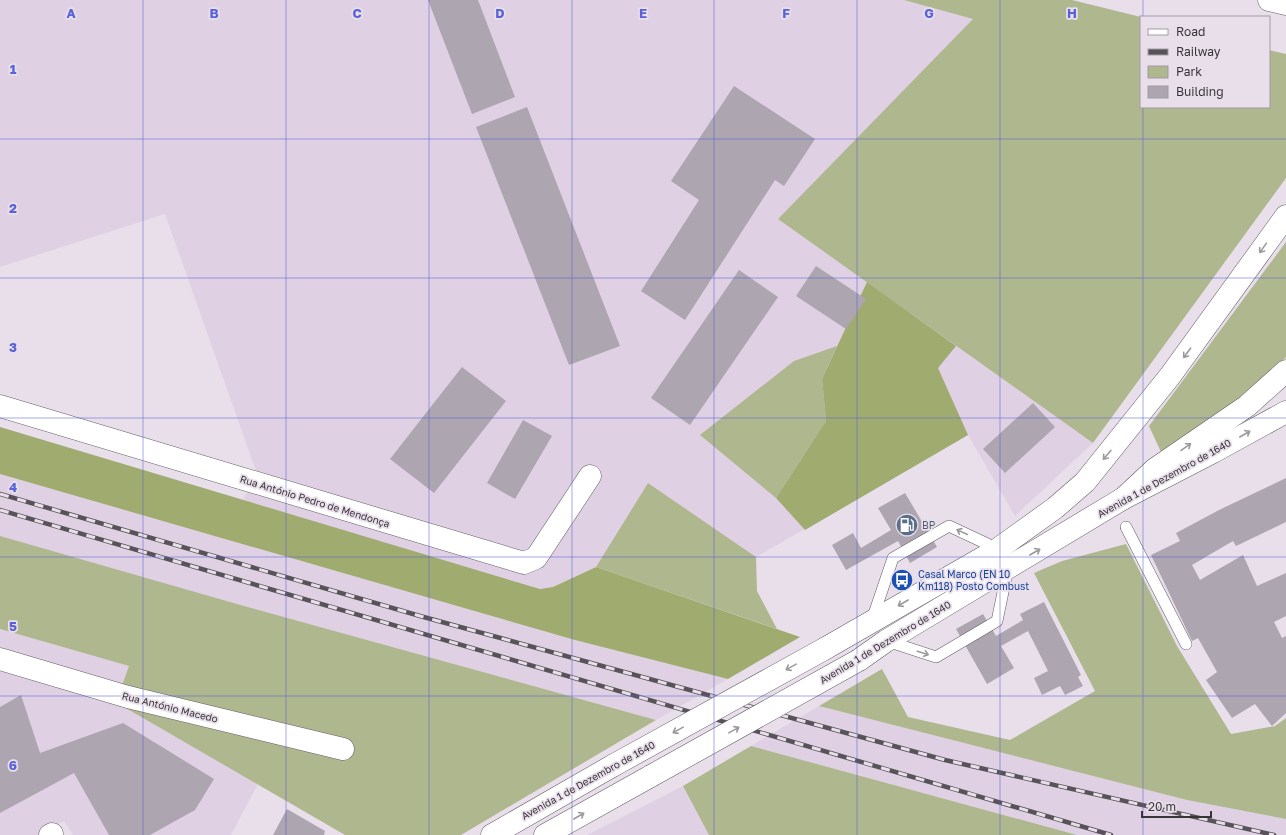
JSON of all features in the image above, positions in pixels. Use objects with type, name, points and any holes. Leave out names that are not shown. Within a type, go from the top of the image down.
[{"type":"main road","points":[[1269,0],[1286,4]]},
{"type":"main road","name":"Avenida 1 de Dezembro de 1640","points":[[492,835],[614,765],[826,648],[872,620],[998,549],[1055,508],[1085,482],[1170,376],[1286,216]]},
{"type":"main road","points":[[1124,498],[1155,469],[1247,406],[1286,371]]},
{"type":"main road","name":"Rua António Pedro de Mendonça","points":[[0,406],[524,563],[536,558],[590,476]]},
{"type":"main road","name":"Avenida 1 de Dezembro de 1640","points":[[545,835],[859,660],[886,641],[1124,498],[1286,412]]},
{"type":"main road","name":"Rua António Macedo","points":[[0,658],[128,697],[343,749]]},
{"type":"lane","points":[[872,620],[893,558],[949,526],[998,549]]},
{"type":"lane","points":[[1126,527],[1186,644]]},
{"type":"lane","points":[[886,641],[936,657],[998,622],[1008,568]]},
{"type":"shaded area","points":[[0,0],[904,0],[974,19],[778,219],[1093,443],[1015,516],[968,435],[756,557],[648,483],[596,567],[553,587],[540,589],[243,501],[256,471],[165,214],[0,267]]},
{"type":"shaded area","points":[[0,474],[575,640],[728,679],[656,720],[237,604],[0,537]]},
{"type":"shaded area","points":[[0,629],[129,666],[124,706],[258,784],[231,835],[73,835],[64,821],[40,835],[0,835]]},
{"type":"shaded area","points":[[819,706],[1187,800],[1286,819],[1286,835],[1077,835],[751,746]]},
{"type":"shaded area","points":[[683,786],[709,835],[587,835]]},
{"type":"green space","points":[[904,0],[1072,0],[1140,17],[1140,108],[1270,108],[1270,50],[1286,54],[1286,178],[1093,443],[778,219],[973,19]]},
{"type":"green space","points":[[1286,242],[1286,357],[1258,387],[1161,452],[1149,426]]},
{"type":"green space","points":[[867,282],[956,346],[938,368],[968,435],[805,530],[776,498],[826,421],[822,379]]},
{"type":"green space","points":[[837,346],[822,379],[826,421],[776,498],[700,435],[794,361]]},
{"type":"green space","points":[[0,427],[540,589],[553,587],[596,567],[800,637],[728,679],[575,640],[0,474]]},
{"type":"green space","points":[[648,483],[756,557],[757,591],[777,629],[596,567]]},
{"type":"green space","points":[[0,536],[237,604],[656,720],[461,835],[345,835],[124,707],[115,705],[129,666],[0,629]]},
{"type":"green space","points":[[1126,544],[1177,646],[1231,734],[1275,726],[1286,718],[1286,819],[1187,800],[819,706],[882,669],[908,717],[1010,740],[1095,691],[1034,573],[1062,561]]},
{"type":"green space","points":[[751,746],[1077,835],[709,835],[683,786]]},
{"type":"building","points":[[428,0],[478,0],[515,97],[472,114]]},
{"type":"building","points":[[734,86],[815,139],[784,186],[775,180],[685,320],[641,291],[699,200],[671,181]]},
{"type":"building","points":[[527,107],[620,346],[569,365],[476,127]]},
{"type":"building","points":[[816,266],[866,299],[846,329],[796,296]]},
{"type":"building","points":[[739,270],[778,297],[690,425],[651,398]]},
{"type":"building","points":[[462,367],[506,401],[434,493],[390,459]]},
{"type":"building","points":[[1033,403],[1055,427],[1005,473],[983,449]]},
{"type":"building","points":[[523,420],[552,436],[515,499],[487,483]]},
{"type":"building","points":[[1286,478],[1286,522],[1236,546],[1233,541],[1192,565],[1200,580],[1243,555],[1257,586],[1286,573],[1286,616],[1274,622],[1282,638],[1286,636],[1286,713],[1272,726],[1255,704],[1232,718],[1206,680],[1217,672],[1198,638],[1192,641],[1151,555],[1180,541],[1176,533],[1219,510]]},
{"type":"building","points":[[905,493],[937,547],[910,563],[898,541],[846,570],[832,545],[853,533],[861,548],[891,530],[878,508]]},
{"type":"building","points":[[1044,602],[1081,675],[1078,677],[1083,686],[1065,695],[1060,686],[1042,695],[1034,678],[1048,671],[1028,631],[1001,646],[1014,668],[987,684],[956,629],[983,614],[996,636],[1023,620],[1020,614]]},
{"type":"building","points":[[21,695],[40,753],[123,723],[214,779],[195,810],[150,835],[109,835],[74,773],[0,813],[0,707]]},
{"type":"building","points":[[287,809],[325,831],[324,835],[273,835]]},
{"type":"railway","points":[[0,494],[420,616],[945,760],[1274,835]]},
{"type":"railway","points":[[0,510],[1111,835]]},
{"type":"place","name":"BP","points":[[907,525]]},
{"type":"place","name":"Casal Marco (EN 10 Km118) Posto Combust","points":[[902,580]]}]
